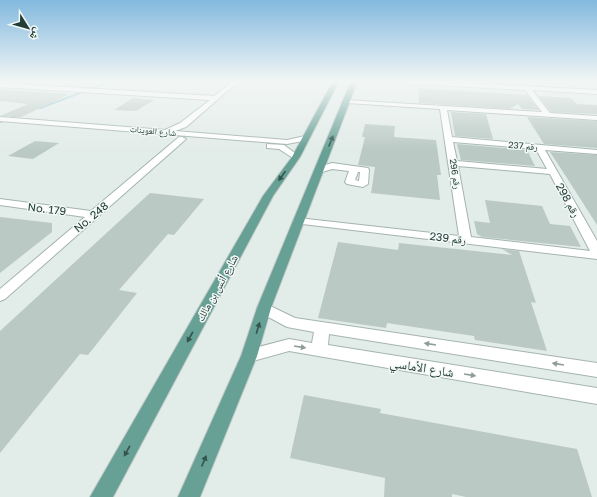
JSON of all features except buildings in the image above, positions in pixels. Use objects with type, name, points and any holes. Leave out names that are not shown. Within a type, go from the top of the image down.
[{"type":"main road","name":"شارع أنس بن مالك","points":[[101,497],[268,196],[296,157],[324,104]]},
{"type":"main road","points":[[189,497],[249,356],[264,308],[346,104]]},
{"type":"street","points":[[164,132],[183,125],[208,104]]},
{"type":"street","points":[[398,104],[597,118]]},
{"type":"street","points":[[539,104],[547,114]]},
{"type":"street","name":"رقم 296","points":[[443,107],[466,240]]},
{"type":"street","name":"شارع العوينات","points":[[0,119],[164,132],[183,136]]},
{"type":"street","name":"شارع العوينات","points":[[0,124],[251,142],[281,147],[296,157]]},
{"type":"street","points":[[183,125],[183,136]]},
{"type":"street","name":"No. 248","points":[[0,296],[183,136]]},
{"type":"street","name":"شارع العوينات","points":[[251,142],[287,142],[306,138]]},
{"type":"street","name":"رقم 237","points":[[449,140],[597,152]]},
{"type":"street","name":"رقم 298","points":[[539,147],[597,253]]},
{"type":"street","points":[[453,163],[553,172]]},
{"type":"street","points":[[319,170],[332,166],[354,169]]},
{"type":"street","name":"No. 179","points":[[0,202],[94,215]]},
{"type":"street","name":"رقم 239","points":[[298,221],[597,253]]},
{"type":"street","name":"شارع الأماسي","points":[[264,308],[292,323],[597,370]]},
{"type":"street","points":[[319,350],[322,328]]},
{"type":"street","name":"شارع الأماسي","points":[[249,356],[289,345],[597,396]]},
{"type":"waterway","points":[[40,108],[50,104]]},
{"type":"waterway","points":[[0,122],[18,115]]}]
